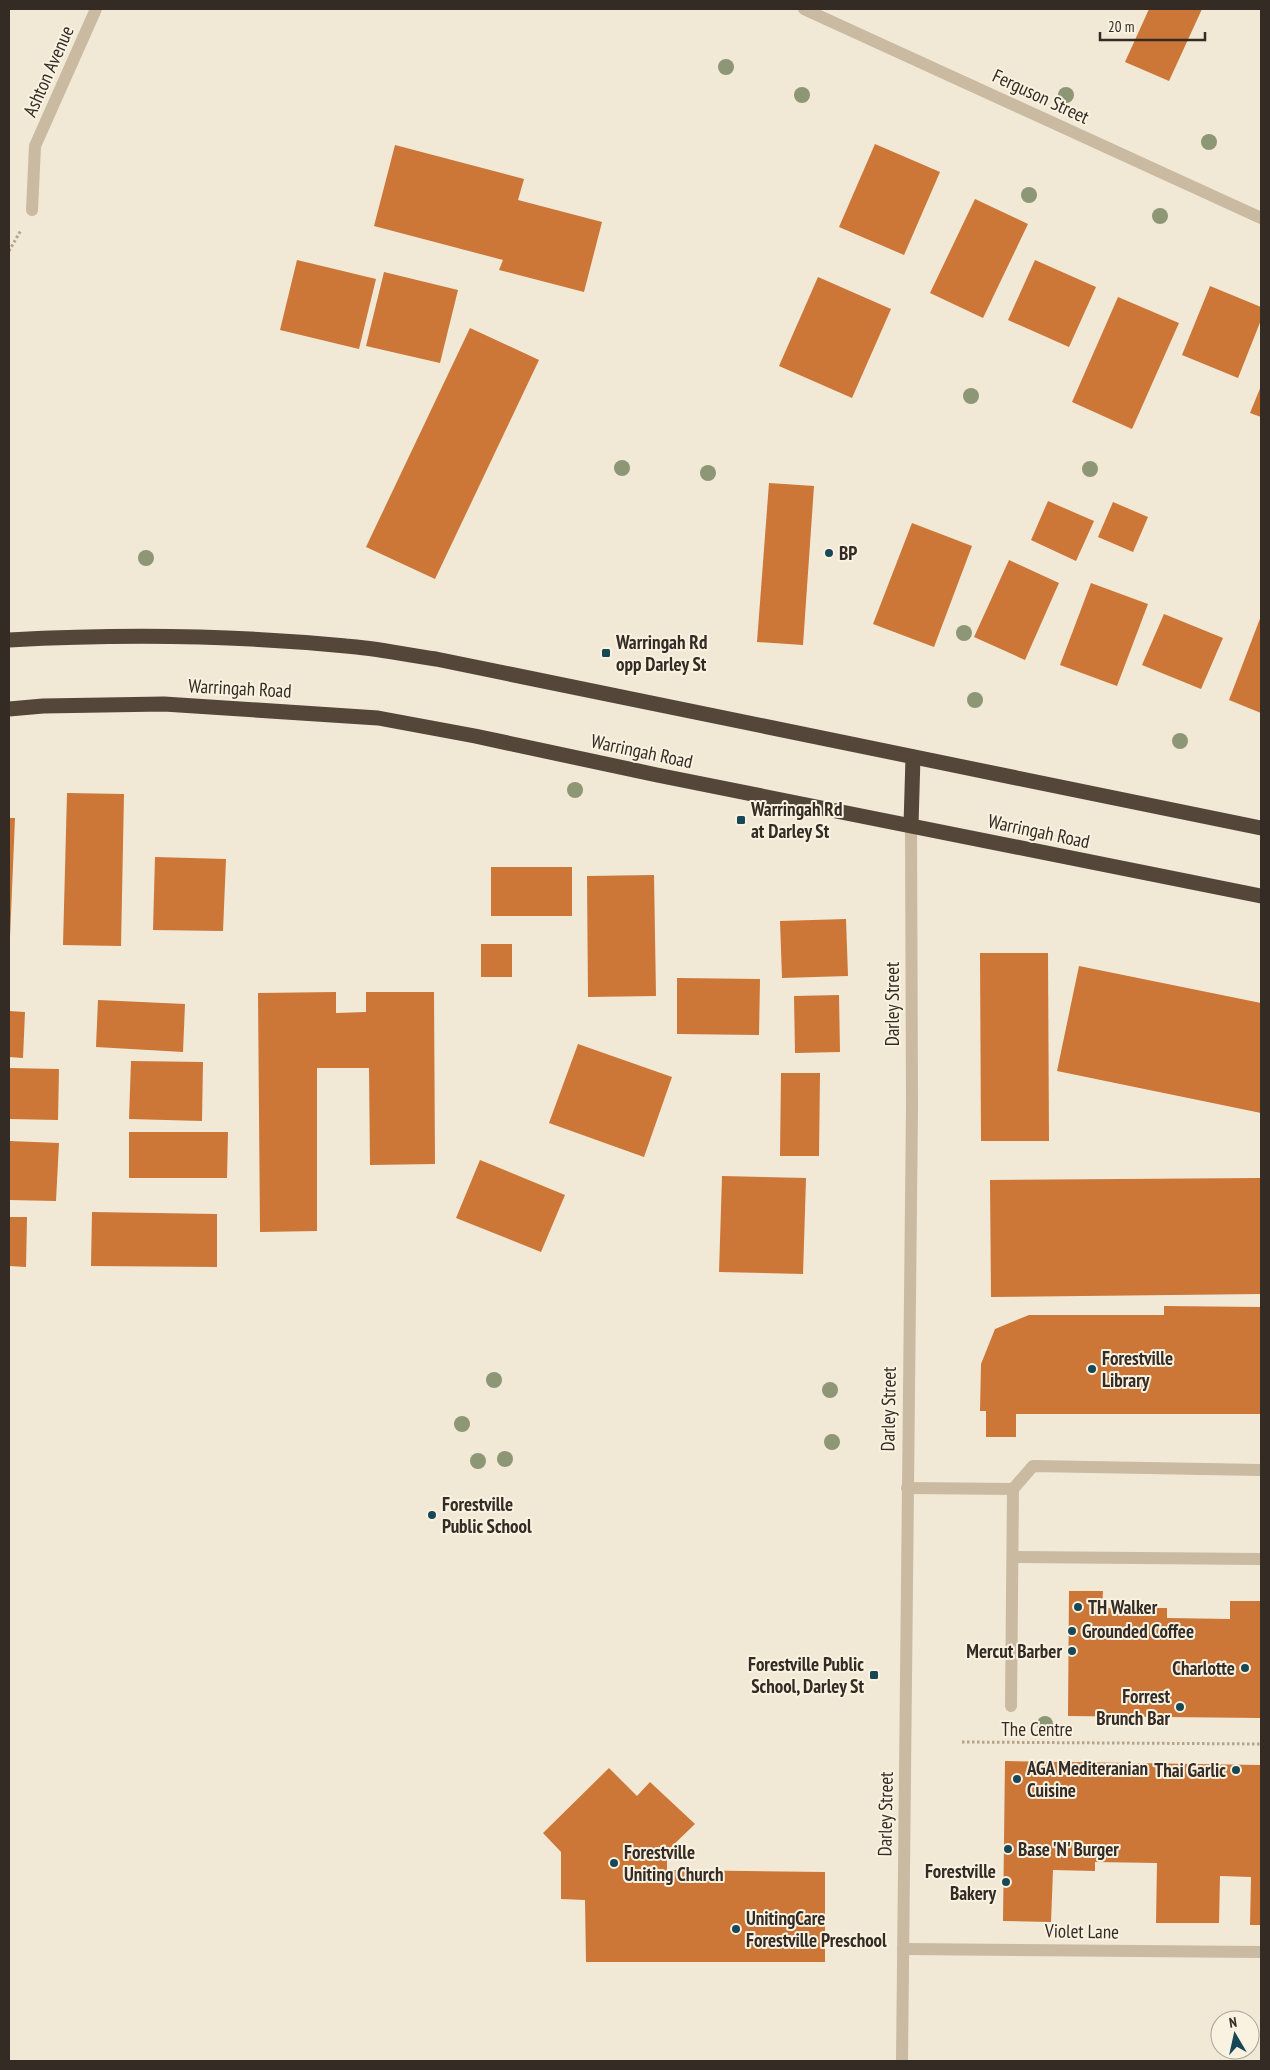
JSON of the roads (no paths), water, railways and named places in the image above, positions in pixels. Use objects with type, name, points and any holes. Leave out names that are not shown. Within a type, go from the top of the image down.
[{"type":"highway","points":[[9,640],[156,636],[254,639],[348,646],[436,659],[1261,828]]},
{"type":"highway","name":"Warringah Road","points":[[9,709],[43,706],[164,704],[378,718],[1261,896]]},
{"type":"highway","name":"Darley Street","points":[[911,825],[913,757]]},
{"type":"street","name":"Ashton Avenue","points":[[32,210],[35,146],[96,9]]},
{"type":"street","name":"Ferguson Street","points":[[804,9],[1261,218]]},
{"type":"street","name":"Darley Street","points":[[902,2061],[912,1106],[911,825]]},
{"type":"street","points":[[1011,1706],[1013,1489],[1033,1466],[1261,1470]]},
{"type":"street","points":[[907,1488],[1013,1489]]},
{"type":"street","points":[[1013,1557],[1261,1559]]},
{"type":"street","name":"Violet Lane","points":[[903,1949],[1261,1952]]},
{"type":"place","name":"BP","points":[[829,553]]},
{"type":"place","name":"Warringah Rd opp Darley St","points":[[606,653]]},
{"type":"place","name":"Warringah Rd at Darley St","points":[[741,820]]},
{"type":"place","name":"Forestville Library","points":[[1092,1369]]},
{"type":"place","name":"Forestville Public School","points":[[432,1515]]},
{"type":"place","name":"TH Walker","points":[[1078,1607]]},
{"type":"place","name":"Grounded Coffee","points":[[1072,1631]]},
{"type":"place","name":"Mercut Barber","points":[[1072,1651]]},
{"type":"place","name":"Charlotte","points":[[1245,1668]]},
{"type":"place","name":"Forestville Public School, Darley St","points":[[874,1675]]},
{"type":"place","name":"Forrest Brunch Bar","points":[[1180,1707]]},
{"type":"place","name":"Thai Garlic","points":[[1236,1770]]},
{"type":"place","name":"AGA Mediteranian Cuisine","points":[[1017,1779]]},
{"type":"place","name":"Base 'N' Burger","points":[[1008,1849]]},
{"type":"place","name":"Forestville Uniting Church","points":[[614,1863]]},
{"type":"place","name":"Forestville Bakery","points":[[1006,1882]]},
{"type":"place","name":"UnitingCare Forestville Preschool","points":[[736,1929]]}]
